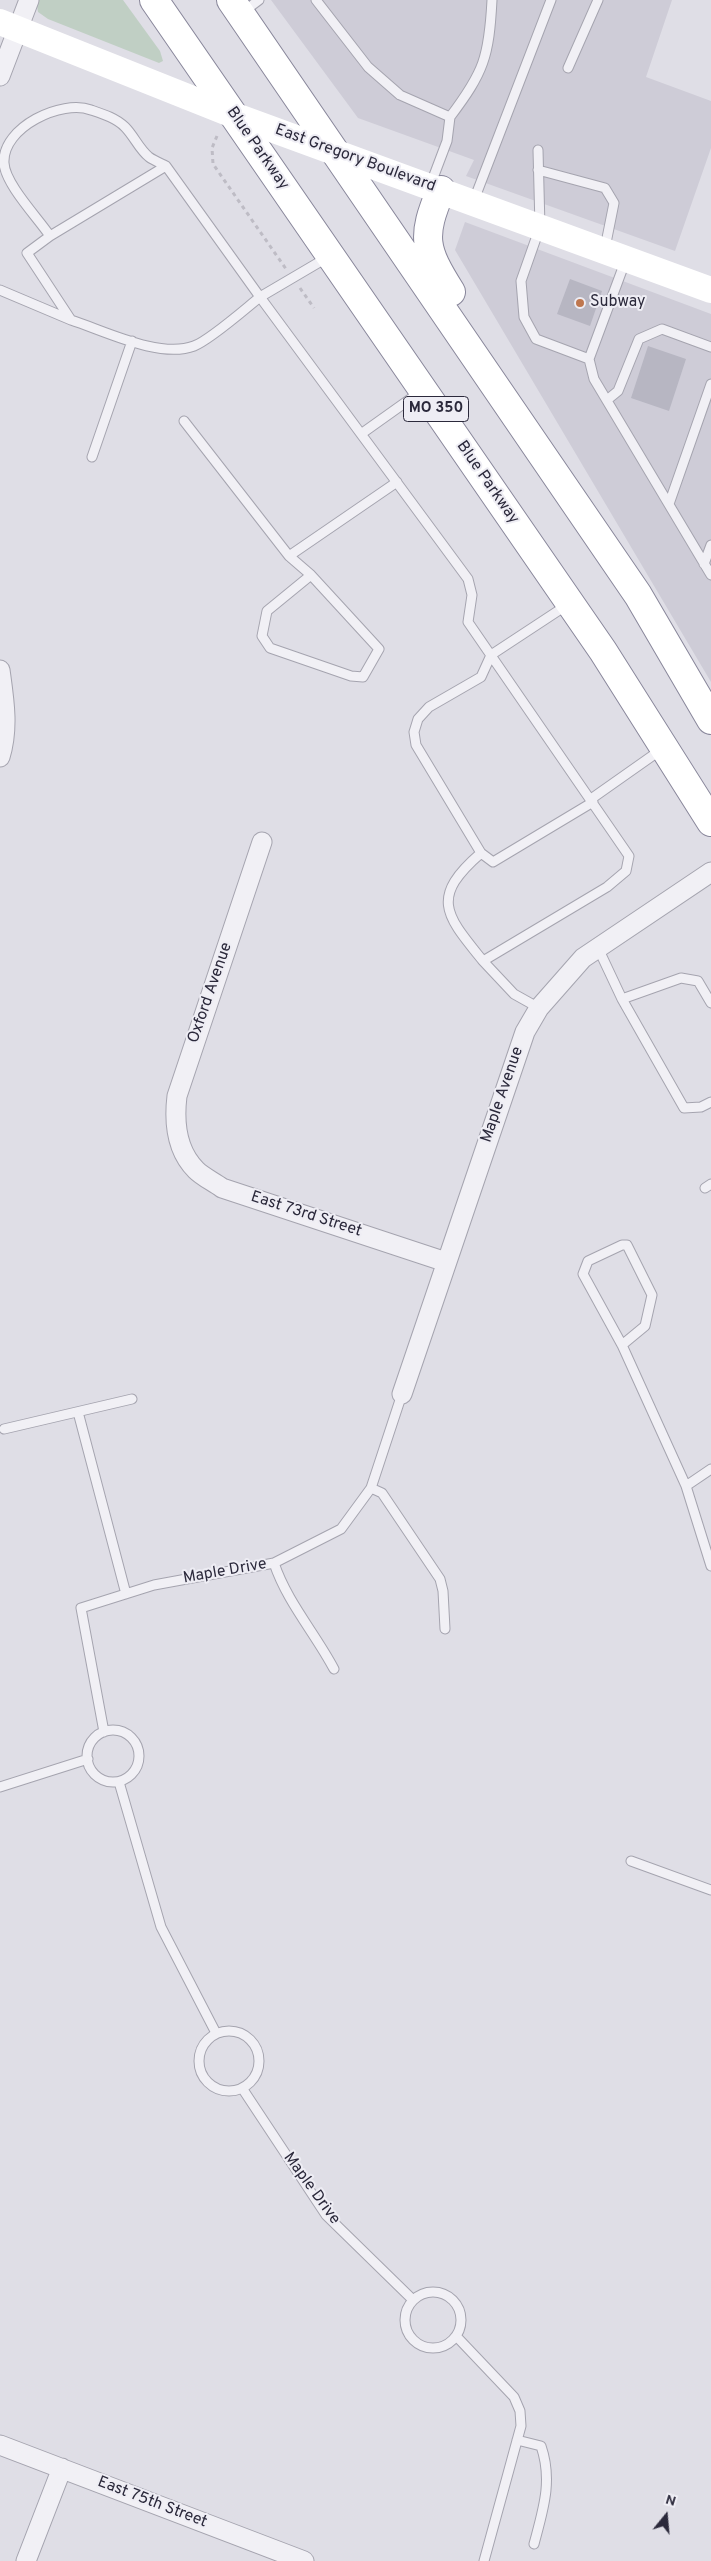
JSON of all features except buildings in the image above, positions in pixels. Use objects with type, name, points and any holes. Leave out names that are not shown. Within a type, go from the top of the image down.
[{"type":"highway","name":"Blue Parkway","points":[[154,0],[570,603],[711,822]]},
{"type":"highway","points":[[243,5],[334,150],[638,595],[711,720]]},
{"type":"highway","points":[[435,188],[429,226],[429,252],[434,265],[496,364],[509,406]]},
{"type":"main road","name":"East Gregory Boulevard","points":[[9,25],[233,115],[334,150],[711,290]]},
{"type":"street","points":[[0,76],[9,25],[29,0]]},
{"type":"street","points":[[0,670],[6,707],[3,746],[0,757]]},
{"type":"street","name":"Oxford Avenue","points":[[181,1147],[174,1119],[177,1096],[262,842]]},
{"type":"street","name":"Maple Avenue","points":[[402,1394],[525,1032],[539,1008],[583,958],[711,872]]},
{"type":"street","name":"East 73rd Street","points":[[181,1147],[196,1170],[222,1188],[446,1262]]},
{"type":"street","name":"East 75th Street","points":[[0,2445],[302,2561]]},
{"type":"street","points":[[26,2561],[62,2468]]},
{"type":"lane","points":[[316,0],[368,67],[400,95],[450,117]]},
{"type":"lane","points":[[435,188],[447,141],[450,117],[472,88],[483,67],[490,34],[492,0]]},
{"type":"lane","points":[[474,202],[551,0]]},
{"type":"lane","points":[[568,68],[598,0]]},
{"type":"lane","points":[[50,236],[7,176],[4,162],[6,150],[16,135],[36,118],[70,106],[89,109],[112,118],[124,127],[148,156],[166,166],[468,579],[472,595],[468,622],[629,856],[626,871],[607,887],[483,961]]},
{"type":"lane","points":[[538,150],[540,227],[521,281],[524,317],[536,339],[589,359]]},
{"type":"lane","points":[[71,320],[26,252],[166,166]]},
{"type":"lane","points":[[538,170],[605,188],[614,203],[615,255],[589,359],[594,379],[711,575]]},
{"type":"lane","points":[[0,290],[71,320],[132,341],[172,350],[195,345],[260,297],[330,255]]},
{"type":"lane","points":[[607,400],[618,391],[639,339],[662,329],[711,347]]},
{"type":"lane","points":[[92,457],[132,341]]},
{"type":"lane","points":[[669,504],[711,384]]},
{"type":"lane","points":[[361,434],[423,390]]},
{"type":"lane","points":[[184,421],[289,556],[311,575],[379,649],[363,677],[351,676],[270,648],[262,636],[267,610],[311,575]]},
{"type":"lane","points":[[289,556],[397,482]]},
{"type":"lane","points":[[704,564],[711,545]]},
{"type":"lane","points":[[570,603],[491,656],[481,677],[429,707],[418,719],[414,732],[416,745],[481,853],[493,862],[592,801],[664,748]]},
{"type":"lane","points":[[481,853],[454,879],[448,905],[453,924],[483,961],[514,994],[539,1008]]},
{"type":"lane","points":[[598,948],[622,999],[684,1108],[700,1107],[711,1102]]},
{"type":"lane","points":[[622,999],[682,978],[698,982],[711,1003]]},
{"type":"lane","points":[[622,1345],[645,1326],[652,1295],[627,1246],[622,1245],[588,1261],[583,1274],[622,1345],[686,1486],[711,1566]]},
{"type":"lane","name":"Maple Drive","points":[[104,1732],[82,1608],[154,1585],[274,1563],[342,1529],[371,1488],[402,1394]]},
{"type":"lane","points":[[4,1429],[132,1399]]},
{"type":"lane","points":[[78,1412],[126,1594]]},
{"type":"lane","points":[[686,1486],[711,1469]]},
{"type":"lane","points":[[371,1488],[382,1493],[440,1579],[443,1591],[445,1630]]},
{"type":"lane","points":[[274,1563],[282,1587],[321,1645],[334,1669]]},
{"type":"lane","points":[[121,1731],[134,1741],[138,1749],[137,1766],[133,1773],[119,1782],[101,1779],[90,1767],[88,1759],[91,1743],[104,1732],[121,1731]]},
{"type":"lane","points":[[0,1788],[88,1759]]},
{"type":"lane","points":[[119,1782],[162,1927],[216,2033]]},
{"type":"lane","points":[[631,1861],[711,1890]]},
{"type":"lane","points":[[227,2030],[237,2032],[247,2036],[254,2044],[260,2064],[251,2082],[242,2088],[222,2091],[214,2087],[201,2073],[199,2054],[208,2038],[216,2033],[227,2030]]},
{"type":"lane","name":"Maple Drive","points":[[242,2088],[326,2215],[413,2300]]},
{"type":"lane","points":[[430,2292],[448,2296],[460,2310],[462,2319],[457,2337],[450,2343],[433,2349],[415,2343],[409,2336],[404,2317],[413,2300],[430,2292]]},
{"type":"lane","points":[[457,2337],[514,2396],[520,2418],[517,2440],[484,2561]]},
{"type":"lane","points":[[517,2440],[541,2446],[546,2460],[547,2498],[534,2544]]},
{"type":"path","points":[[217,136],[211,154],[213,164],[314,308]]},
{"type":"shaded area","points":[[271,0],[672,0],[646,77],[711,101],[711,148],[675,251],[466,176],[474,160],[358,118]]},
{"type":"shaded area","points":[[465,222],[711,314],[711,682],[455,250]]},
{"type":"green space","points":[[36,0],[123,0],[160,51],[163,61],[159,63],[48,19],[38,12]]},
{"type":"place","name":"Subway","points":[[580,303]]}]
